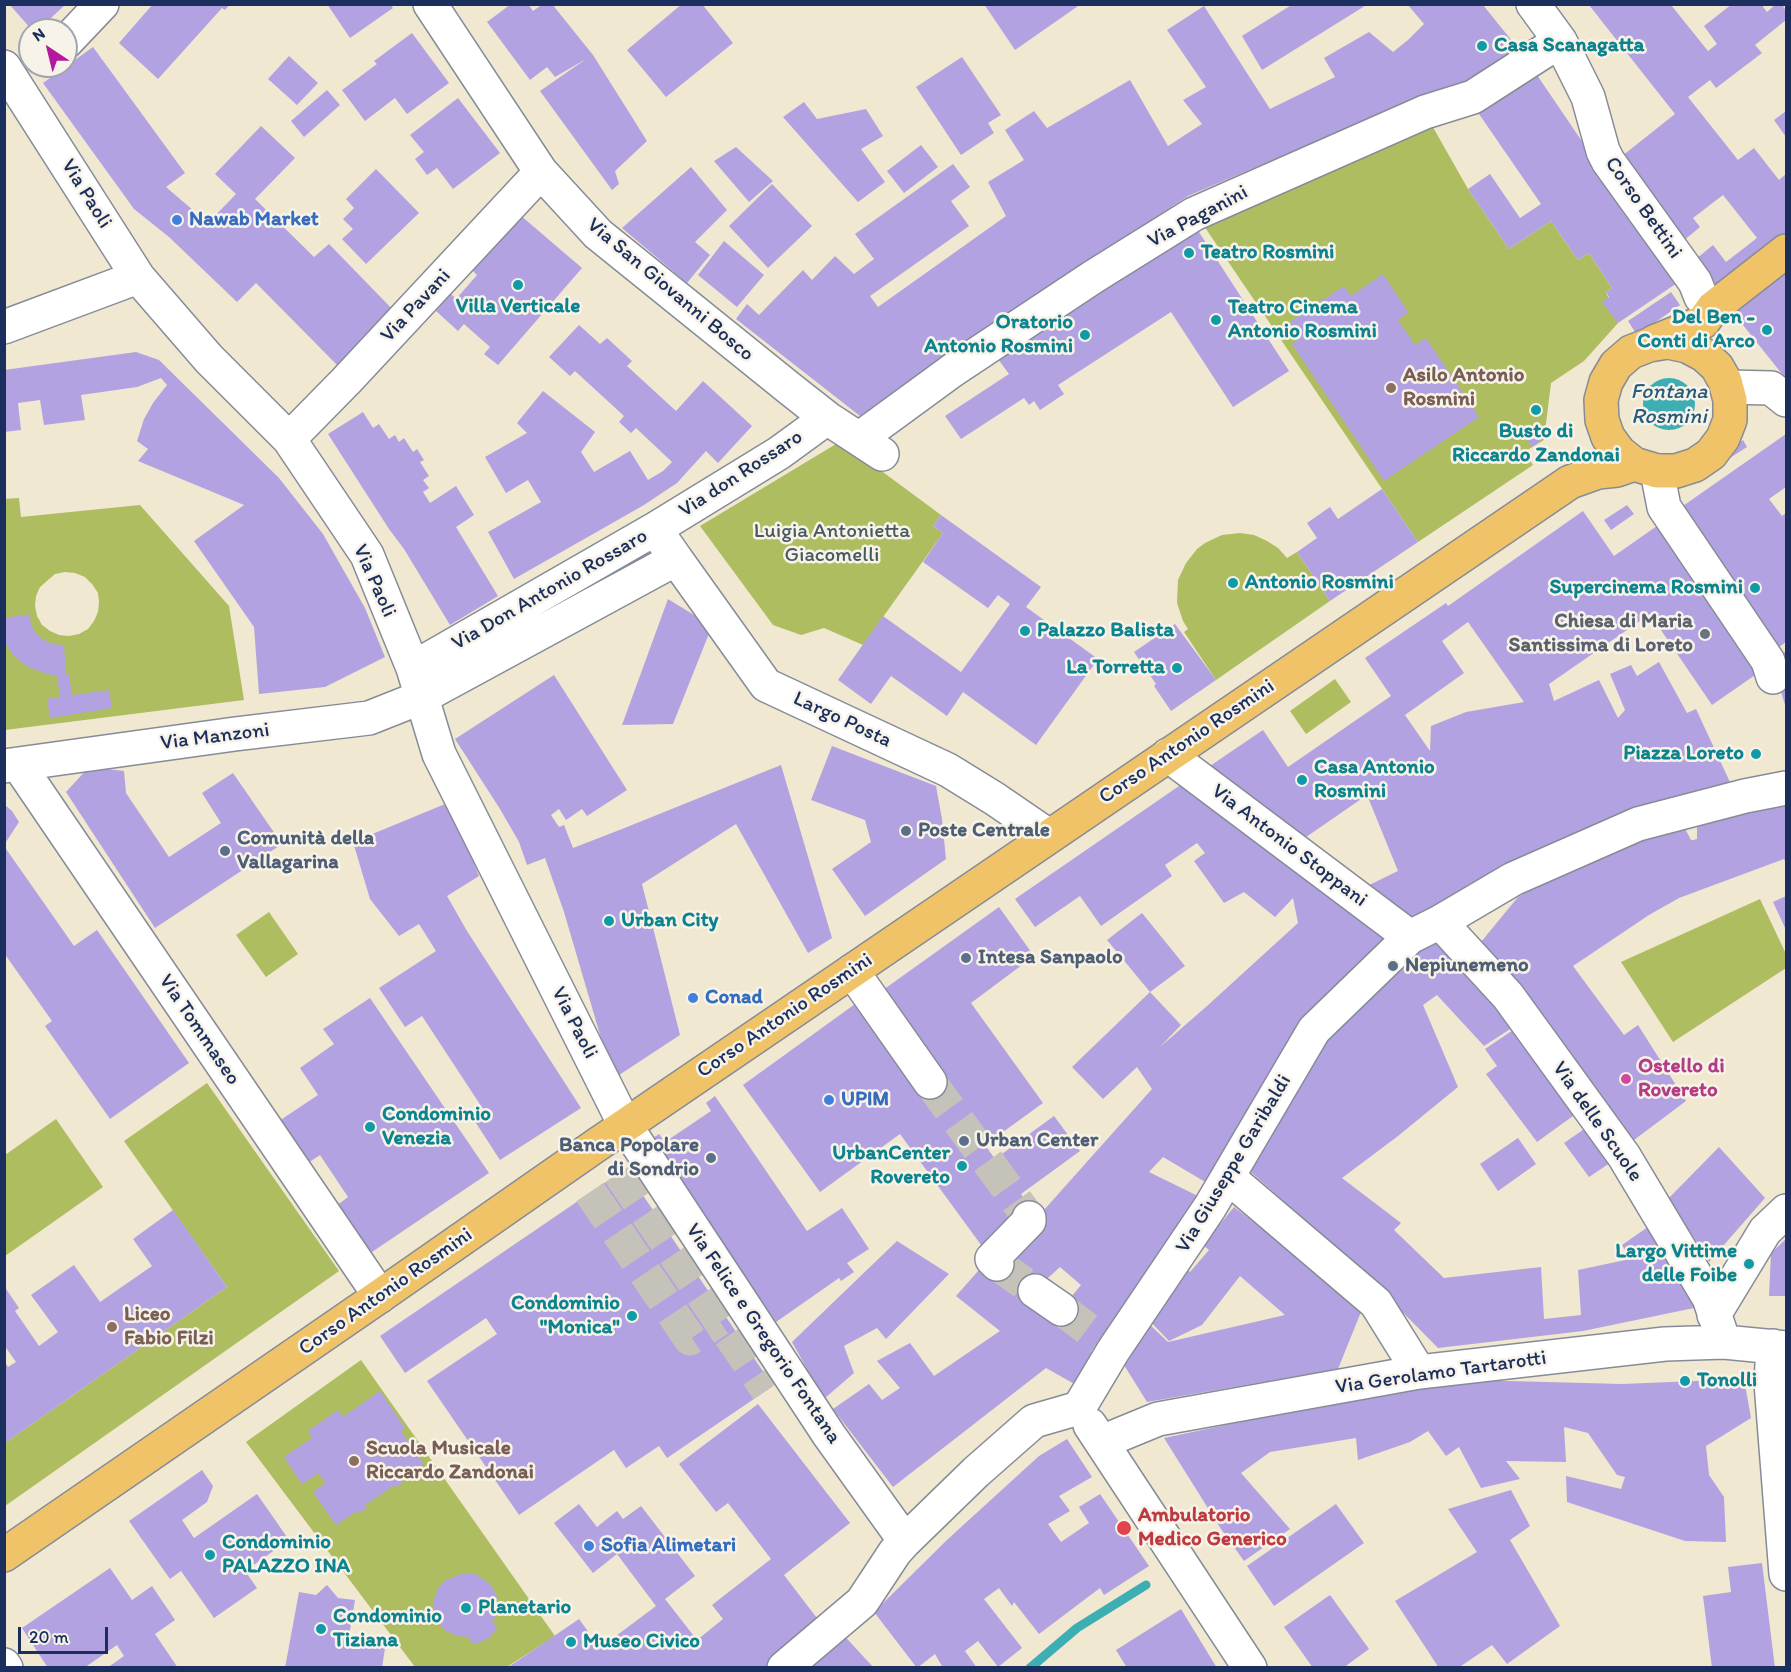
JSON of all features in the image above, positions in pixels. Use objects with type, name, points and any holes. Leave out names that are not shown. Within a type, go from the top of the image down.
[{"type":"main road","points":[[1649,345],[1703,304],[1786,250]]},
{"type":"main road","points":[[1703,304],[1704,355]]},
{"type":"main road","points":[[1668,342],[1687,346],[1704,355],[1717,367],[1727,387],[1730,400],[1730,420],[1723,438],[1711,454],[1695,465],[1676,471],[1645,468],[1617,470],[1598,472],[1570,482],[1600,445],[1601,400],[1606,382],[1616,365],[1631,352],[1649,345],[1668,342]]},
{"type":"main road","points":[[1602,420],[1608,437],[1619,452],[1645,468]]},
{"type":"main road","name":"Corso Antonio Rosmini","points":[[4,1555],[625,1125],[1570,482]]},
{"type":"street","points":[[78,29],[102,4]]},
{"type":"street","name":"Via San Giovanni Bosco","points":[[430,4],[541,172],[598,234],[827,418],[871,446]]},
{"type":"street","name":"Corso Bettini","points":[[1533,4],[1560,41],[1588,96],[1603,151],[1608,160],[1703,304]]},
{"type":"street","name":"Via Paganini","points":[[871,446],[953,370],[1093,277],[1194,214],[1425,112],[1473,97],[1560,41]]},
{"type":"street","name":"Via Paoli","points":[[20,78],[138,277],[209,359],[289,439],[367,555],[417,683],[439,754],[625,1125]]},
{"type":"street","name":"Via Pavani","points":[[289,439],[541,172]]},
{"type":"street","points":[[4,327],[138,277]]},
{"type":"street","points":[[1727,387],[1771,388],[1786,400]]},
{"type":"street","name":"Via don Rossaro","points":[[655,529],[779,453],[827,418]]},
{"type":"street","points":[[1645,468],[1664,507],[1768,661],[1773,676]]},
{"type":"street","name":"Via Don Antonio Rossaro","points":[[655,529],[676,559],[417,683],[655,529]]},
{"type":"street","name":"Largo Posta","points":[[676,559],[766,685],[948,770],[1049,836]]},
{"type":"street","name":"Via Manzoni","points":[[11,765],[369,718],[417,683]]},
{"type":"street","name":"Via Antonio Stoppani","points":[[1168,755],[1410,937]]},
{"type":"street","name":"Via Tommaseo","points":[[11,765],[380,1296]]},
{"type":"street","name":"Via Giuseppe Garibaldi","points":[[1079,1408],[1112,1347],[1182,1250],[1228,1177],[1314,1030],[1410,937],[1513,879],[1638,824],[1745,796],[1786,788]]},
{"type":"street","name":"Via delle Scuole","points":[[1440,922],[1508,996],[1624,1156],[1709,1298],[1719,1328]]},
{"type":"street","points":[[852,971],[930,1082]]},
{"type":"street","name":"Via Felice e Gregorio Fontana","points":[[625,1125],[829,1435],[905,1541]]},
{"type":"street","points":[[1228,1177],[1376,1303],[1419,1372]]},
{"type":"street","points":[[1719,1328],[1765,1231],[1786,1211]]},
{"type":"street","points":[[997,1264],[992,1259],[1029,1221],[1029,1218]]},
{"type":"street","name":"Via Gerolamo Tartarotti","points":[[1102,1442],[1158,1419],[1419,1372],[1665,1344],[1719,1328],[1780,1347]]},
{"type":"street","points":[[1780,1347],[1771,1383],[1786,1574]]},
{"type":"street","points":[[784,1668],[862,1602],[895,1552],[905,1541],[1034,1420],[1079,1408],[1250,1668]]},
{"type":"green space","name":"Antonio Rosmini","points":[[1430,122],[1468,189],[1509,249],[1551,221],[1578,260],[1589,253],[1612,288],[1606,292],[1618,323],[1584,361],[1551,383],[1544,440],[1524,452],[1533,465],[1418,542],[1204,226]]},
{"type":"green space","name":"Luigia Antonietta Giacomelli","points":[[841,441],[941,515],[933,526],[943,533],[863,645],[824,628],[801,635],[773,625],[700,526]]},
{"type":"green space","points":[[19,498],[21,517],[140,505],[229,606],[244,700],[5,730],[4,499]],"holes":[[[75,573],[85,577],[98,593],[98,612],[88,629],[79,634],[59,635],[42,625],[37,616],[36,596],[40,587],[55,574]]]},
{"type":"green space","points":[[1240,533],[1254,535],[1267,541],[1287,558],[1297,552],[1330,601],[1216,680],[1184,632],[1188,629],[1177,603],[1178,580],[1186,563],[1197,549],[1222,535]]},
{"type":"green space","points":[[1335,679],[1351,702],[1306,734],[1290,711]]},
{"type":"green space","points":[[1760,899],[1786,954],[1786,968],[1673,1042],[1621,962]]},
{"type":"green space","points":[[269,912],[298,954],[266,977],[236,935]]},
{"type":"green space","points":[[207,1083],[339,1271],[5,1506],[5,1443],[227,1287],[124,1141]]},
{"type":"green space","points":[[56,1119],[103,1187],[5,1256],[5,1155]]},
{"type":"green space","points":[[361,1360],[555,1636],[507,1667],[415,1667],[246,1442]]},
{"type":"water","name":"Fontana Rosmini","points":[[1664,378],[1674,378],[1688,385],[1695,404],[1688,423],[1674,430],[1664,430],[1654,426],[1647,419],[1643,409],[1643,399],[1647,389],[1654,382]]},
{"type":"building","points":[[9,4],[66,4],[51,18],[21,18]]},
{"type":"building","points":[[153,4],[230,4],[225,10],[222,8],[158,79],[119,43]]},
{"type":"building","points":[[327,4],[390,4],[393,8],[350,38]]},
{"type":"building","points":[[511,4],[528,4],[533,11],[543,4],[552,4],[593,55],[647,141],[615,171],[619,184],[612,190],[540,91],[586,59],[555,77],[547,67],[530,80],[487,22]]},
{"type":"building","points":[[682,4],[702,4],[733,43],[666,97],[627,50]]},
{"type":"building","points":[[984,4],[1081,4],[1015,50]]},
{"type":"building","points":[[1293,4],[1368,4],[1262,70],[1242,36]]},
{"type":"building","points":[[1732,4],[1761,4],[1767,12],[1776,4],[1782,4],[1786,11],[1786,20],[1755,45],[1762,53],[1716,88],[1710,80],[1688,97],[1738,160],[1754,148],[1779,180],[1786,174],[1786,239],[1721,291],[1696,259],[1713,245],[1726,262],[1757,238],[1723,195],[1693,218],[1700,227],[1682,242],[1617,160],[1675,114],[1589,5],[1671,5],[1708,51],[1717,44],[1704,26]]},
{"type":"building","points":[[1408,5],[1483,5],[1521,52],[1461,87],[1289,153],[1188,196],[931,365],[860,416],[736,319],[747,304],[759,315],[803,270],[812,280],[835,256],[854,274],[874,259],[855,234],[953,164],[970,187],[951,201],[969,226],[870,296],[878,307],[1006,216],[988,182],[1024,160],[1005,130],[1034,111],[1047,128],[1130,80],[1168,146],[1202,124],[1183,100],[1206,87],[1167,30],[1204,6],[1270,109],[1335,77],[1324,58],[1369,32],[1393,52],[1424,24]]},
{"type":"building","points":[[412,33],[449,83],[407,114],[395,98],[365,121],[342,90],[377,64],[374,61]]},
{"type":"building","points":[[93,47],[185,173],[166,187],[208,223],[236,194],[215,174],[261,126],[295,158],[255,199],[314,257],[329,244],[399,316],[343,371],[256,283],[237,302],[169,237],[134,209],[43,83],[50,78],[78,78],[78,58]]},
{"type":"building","points":[[289,56],[318,83],[297,105],[268,79]]},
{"type":"building","points":[[962,57],[1001,115],[988,123],[994,133],[961,155],[916,87]]},
{"type":"building","points":[[1537,75],[1636,221],[1680,281],[1618,323],[1602,302],[1609,297],[1606,292],[1612,288],[1589,253],[1578,260],[1551,221],[1509,249],[1468,189],[1490,174],[1520,218],[1541,204],[1479,114]]},
{"type":"building","points":[[327,90],[340,105],[304,137],[291,121]]},
{"type":"building","points":[[458,98],[500,153],[453,189],[437,168],[427,175],[415,159],[424,152],[410,135]]},
{"type":"building","points":[[804,102],[817,119],[866,109],[883,136],[861,149],[885,182],[858,202],[783,117]]},
{"type":"building","points":[[1786,111],[1786,137],[1774,120]]},
{"type":"building","points":[[921,145],[938,167],[904,193],[887,171]]},
{"type":"building","points":[[736,147],[773,181],[749,202],[714,161]]},
{"type":"building","points":[[691,167],[727,210],[695,242],[710,255],[687,283],[622,228]]},
{"type":"building","points":[[376,169],[419,213],[366,264],[342,239],[353,229],[343,219],[354,208],[346,199]]},
{"type":"building","points":[[772,184],[812,226],[768,268],[729,226]]},
{"type":"building","name":"Villa Verticale","points":[[520,215],[582,268],[498,365],[484,354],[490,347],[464,324],[458,331],[436,311],[451,294],[456,299],[477,275],[472,270]]},
{"type":"building","points":[[1197,229],[1289,371],[1233,407],[1171,312],[1058,385],[1064,394],[1040,410],[1034,401],[1029,405],[1024,398],[961,439],[945,416],[1009,374],[998,359]]},
{"type":"building","points":[[724,241],[764,275],[737,307],[698,275]]},
{"type":"building","name":"Del Ben - Conti di Arco","points":[[1786,265],[1786,379],[1731,310]]},
{"type":"building","name":"Asilo Antonio Rosmini","points":[[1383,274],[1408,312],[1398,320],[1415,345],[1426,338],[1479,417],[1384,481],[1292,344],[1300,338],[1290,322],[1344,286],[1351,296]]},
{"type":"building","points":[[1671,292],[1680,305],[1637,335],[1628,321]]},
{"type":"building","points":[[579,325],[600,344],[607,338],[632,361],[627,366],[676,411],[703,381],[752,426],[718,463],[706,451],[677,483],[644,505],[514,579],[488,532],[541,502],[528,480],[506,493],[485,457],[527,433],[517,423],[543,391],[595,432],[581,452],[594,472],[630,451],[648,480],[672,462],[636,428],[631,433],[619,422],[624,416],[575,371],[570,376],[549,357]]},
{"type":"building","points":[[136,352],[159,360],[279,478],[323,534],[365,608],[385,657],[325,687],[259,694],[254,627],[194,541],[244,505],[138,461],[148,449],[137,441],[144,419],[167,385],[161,378],[137,387],[81,395],[85,420],[44,425],[40,400],[18,403],[21,430],[4,432],[4,370]]},
{"type":"building","points":[[363,412],[373,428],[379,424],[389,439],[395,435],[399,442],[404,438],[413,452],[417,449],[424,460],[420,462],[429,476],[423,480],[429,488],[423,492],[430,503],[456,486],[474,515],[456,527],[498,596],[450,625],[404,549],[328,434]]},
{"type":"building","points":[[1532,430],[1540,442],[1532,447],[1524,435]]},
{"type":"building","name":"Supercinema Rosmini","points":[[1786,434],[1786,487],[1769,499],[1782,516],[1786,513],[1786,642],[1769,654],[1680,508]]},
{"type":"building","points":[[1743,440],[1747,447],[1722,463],[1718,457]]},
{"type":"building","points":[[1382,489],[1418,542],[1330,601],[1297,552],[1317,538],[1307,523],[1330,507],[1338,519]]},
{"type":"building","points":[[1627,505],[1634,514],[1611,530],[1604,520]]},
{"type":"building","points":[[1583,511],[1614,556],[1667,519],[1768,666],[1712,705],[1650,614],[1549,684],[1554,701],[1599,680],[1618,718],[1625,710],[1610,674],[1631,665],[1637,676],[1659,662],[1687,713],[1696,709],[1735,793],[1410,923],[1365,887],[1398,871],[1367,795],[1296,844],[1207,768],[1263,730],[1288,767],[1391,696],[1365,658],[1446,603],[1448,606]],"holes":[[[1468,622],[1524,702],[1466,712],[1431,726],[1430,751],[1405,715],[1464,673],[1442,641]]]},
{"type":"building","name":"Palazzo Balista","points":[[941,515],[1041,587],[1026,607],[1098,659],[1036,745],[963,692],[947,716],[891,676],[871,704],[838,680],[883,616],[961,672],[1010,604],[998,595],[988,608],[923,562],[943,533],[933,526]]},
{"type":"building","points":[[668,599],[712,626],[673,724],[622,725]]},
{"type":"building","points":[[30,614],[34,631],[42,639],[52,644],[64,645],[66,675],[69,674],[72,695],[109,690],[112,708],[50,718],[47,699],[60,697],[57,676],[28,667],[13,655],[4,641],[4,618]]},
{"type":"building","name":"La Torretta","points":[[1175,624],[1216,680],[1171,711],[1134,652]]},
{"type":"building","points":[[1786,651],[1786,708],[1772,663]]},
{"type":"building","name":"Urban City","points":[[554,675],[627,790],[587,816],[582,809],[566,820],[559,809],[551,815],[559,827],[564,825],[573,848],[781,765],[832,938],[808,953],[736,824],[642,884],[680,1035],[613,1079],[564,912],[545,858],[527,865],[519,842],[455,739]]},
{"type":"building","name":"Poste Centrale","points":[[832,746],[936,786],[946,859],[865,916],[832,869],[871,842],[865,820],[811,800]]},
{"type":"building","name":"Comunità della Vallagarina","points":[[89,767],[124,771],[126,793],[169,857],[221,823],[202,793],[233,773],[282,844],[155,928],[66,792]]},
{"type":"building","points":[[1179,786],[1244,824],[1393,931],[1212,1186],[1163,1157],[1149,1172],[1206,1200],[1078,1386],[1046,1368],[893,1487],[833,1409],[869,1384],[882,1400],[900,1388],[877,1361],[910,1343],[934,1376],[1000,1331],[956,1296],[986,1262],[1002,1257],[1152,1089],[1137,1067],[1103,1099],[1072,1067],[1150,992],[1181,1025],[1160,1047],[1298,923],[1293,898],[1275,917],[1244,892],[1224,903],[1194,861],[1205,853],[1197,843],[1165,865],[1172,876],[1101,926],[1080,896],[1035,927],[1015,899]],"holes":[[[1060,1267],[1081,1285],[1053,1319],[1037,1288]]]},
{"type":"building","points":[[450,802],[479,876],[447,896],[581,1108],[500,1160],[474,1120],[485,1112],[422,1016],[405,1027],[379,988],[436,951],[419,924],[399,936],[370,899],[353,842]]},
{"type":"building","points":[[1786,803],[1786,864],[1784,859],[1679,898],[1649,915],[1573,966],[1624,1035],[1638,1025],[1686,1101],[1626,1146],[1524,999],[1481,942],[1518,897],[1590,856],[1683,825],[1691,840],[1697,839],[1697,825]]},
{"type":"building","points":[[4,804],[19,822],[4,845]]},
{"type":"building","points":[[4,846],[74,946],[97,930],[189,1063],[110,1119],[45,1026],[52,1021],[4,953]]},
{"type":"building","points":[[1786,896],[1786,930],[1773,902]]},
{"type":"building","points":[[999,907],[1034,956],[971,1003],[1043,1103],[985,1145],[995,1159],[1054,1116],[1080,1151],[1021,1194],[1034,1213],[984,1249],[900,1134],[820,1192],[743,1085],[862,999],[876,995]]},
{"type":"building","points":[[1142,913],[1185,966],[1150,992],[1107,940]]},
{"type":"building","points":[[1436,940],[1521,1022],[1484,1046],[1437,995],[1423,1005],[1458,1087],[1342,1178],[1401,1223],[1394,1230],[1444,1278],[1541,1267],[1544,1319],[1581,1315],[1578,1270],[1630,1259],[1622,1245],[1658,1220],[1702,1304],[1694,1308],[1583,1331],[1438,1348],[1358,1267],[1243,1165],[1317,1042],[1415,945]]},
{"type":"building","name":"Condominio Venezia","points":[[370,998],[489,1173],[369,1254],[336,1206],[348,1197],[320,1155],[308,1163],[279,1121],[318,1095],[300,1068],[334,1044],[323,1029]]},
{"type":"building","points":[[1522,1024],[1584,1108],[1537,1142],[1486,1074],[1497,1066],[1485,1049]]},
{"type":"building","points":[[715,1096],[807,1231],[842,1208],[869,1249],[847,1263],[854,1272],[841,1281],[839,1278],[776,1322],[652,1139],[659,1134],[665,1142],[711,1111],[706,1103]]},
{"type":"building","points":[[1593,1123],[1616,1159],[1589,1177],[1564,1143]]},
{"type":"building","points":[[1518,1138],[1536,1164],[1498,1191],[1480,1164]]},
{"type":"building","points":[[1719,1147],[1765,1198],[1709,1262],[1667,1200]]},
{"type":"building","name":"Condominio \"Monica\"","points":[[625,1169],[773,1386],[667,1458],[659,1446],[626,1468],[614,1450],[519,1515],[427,1381],[497,1334],[486,1318],[405,1373],[380,1336]]},
{"type":"building","points":[[1234,1207],[1363,1307],[1338,1369],[1147,1402],[1119,1357],[1146,1321],[1168,1342],[1285,1315],[1240,1276],[1202,1325],[1169,1341],[1145,1316],[1181,1265],[1190,1272],[1209,1250],[1203,1245]]},
{"type":"building","name":"Liceo Fabio Filzi","points":[[173,1210],[227,1287],[5,1443],[5,1362],[8,1367],[16,1362],[4,1345],[4,1286],[19,1308],[15,1311],[39,1346],[58,1332],[31,1295],[74,1265],[100,1302],[152,1266],[133,1239]]},
{"type":"building","points":[[1786,1239],[1786,1296],[1769,1296],[1771,1253]]},
{"type":"building","points":[[897,1241],[949,1274],[886,1339],[877,1328],[844,1346],[854,1373],[825,1398],[792,1342]]},
{"type":"building","points":[[1744,1379],[1751,1418],[1706,1446],[1709,1475],[1724,1497],[1726,1542],[1685,1541],[1567,1502],[1566,1476],[1621,1489],[1625,1477],[1617,1475],[1588,1433],[1564,1427],[1566,1462],[1506,1461],[1520,1479],[1481,1488],[1459,1447],[1446,1456],[1428,1431],[1410,1442],[1358,1460],[1356,1438],[1270,1452],[1241,1473],[1290,1529],[1244,1561],[1221,1529],[1164,1438],[1397,1389],[1471,1380],[1622,1384]]},
{"type":"building","name":"Scuola Musicale Riccardo Zandonai","points":[[380,1391],[405,1428],[401,1431],[424,1465],[401,1480],[403,1483],[396,1487],[395,1485],[365,1505],[367,1508],[359,1513],[357,1511],[336,1525],[313,1492],[325,1483],[319,1473],[302,1484],[284,1457],[312,1438],[308,1431],[338,1410],[343,1417]]},
{"type":"building","points":[[758,1404],[850,1523],[784,1575],[823,1626],[769,1668],[507,1668],[579,1619],[600,1648],[656,1606],[617,1554],[593,1573],[554,1523],[579,1504],[597,1527],[617,1511],[623,1519],[641,1506],[695,1576],[665,1599],[697,1640],[723,1619],[712,1605],[771,1559],[728,1503],[716,1512],[679,1464]]},
{"type":"building","points":[[1067,1439],[1092,1477],[1059,1496],[1070,1511],[1048,1524],[1061,1542],[1089,1523],[1079,1507],[1100,1494],[1149,1566],[1104,1595],[1100,1588],[1039,1634],[1014,1602],[1012,1606],[999,1588],[984,1599],[1022,1648],[998,1667],[978,1641],[965,1651],[977,1668],[943,1668],[935,1654],[917,1668],[874,1612],[948,1539],[1039,1456]]},
{"type":"building","name":"Condominio PALAZZO INA","points":[[202,1470],[213,1486],[207,1502],[182,1520],[194,1538],[257,1494],[289,1540],[245,1571],[257,1588],[214,1618],[181,1571],[170,1579],[129,1521]]},
{"type":"building","points":[[1511,1490],[1530,1526],[1510,1540],[1560,1626],[1507,1664],[1492,1645],[1458,1668],[1439,1668],[1395,1601],[1477,1552],[1448,1509]]},
{"type":"building","points":[[1336,1504],[1364,1543],[1274,1606],[1247,1566]]},
{"type":"building","points":[[1762,1563],[1775,1668],[1712,1668],[1703,1596],[1731,1592],[1728,1567]]},
{"type":"building","points":[[110,1568],[132,1600],[152,1586],[175,1620],[155,1634],[178,1668],[107,1668],[124,1656],[117,1645],[84,1668],[48,1668],[22,1628]]},
{"type":"building","name":"Planetario","points":[[463,1573],[475,1574],[485,1580],[493,1588],[498,1599],[493,1622],[497,1629],[489,1638],[478,1643],[472,1643],[469,1637],[457,1636],[446,1631],[438,1622],[434,1611],[434,1600],[438,1588],[446,1580]]},
{"type":"building","name":"Condominio Tiziana","points":[[327,1585],[338,1598],[355,1600],[348,1642],[385,1648],[382,1668],[285,1668],[299,1592],[316,1595]]},
{"type":"building","points":[[1330,1595],[1369,1649],[1343,1668],[1313,1668],[1284,1627]]},
{"type":"building","points":[[1181,1609],[1217,1668],[1127,1668],[1116,1650]]},
{"type":"building","points":[[838,1629],[874,1668],[799,1668]]},
{"type":"waterway","points":[[1030,1668],[1077,1628],[1146,1585]]},
{"type":"tunnel","points":[[930,1082],[1029,1218]]},
{"type":"tunnel","points":[[619,1173],[767,1390]]},
{"type":"tunnel","points":[[590,1192],[690,1339],[719,1320]]},
{"type":"tunnel","points":[[997,1264],[1035,1291]]},
{"type":"tunnel","points":[[1061,1309],[1108,1344]]},
{"type":"place","name":"Casa Scanagatta","points":[[1482,46]]},
{"type":"place","name":"Nawab Market","points":[[177,220]]},
{"type":"place","name":"Teatro Rosmini","points":[[1189,253]]},
{"type":"place","name":"Villa Verticale","points":[[518,285]]},
{"type":"place","name":"Teatro Cinema Antonio Rosmini","points":[[1216,320]]},
{"type":"place","name":"Del Ben - Conti di Arco","points":[[1767,330]]},
{"type":"place","name":"Oratorio Antonio Rosmini","points":[[1085,335]]},
{"type":"place","name":"Asilo Antonio Rosmini","points":[[1391,388]]},
{"type":"place","name":"Busto di Riccardo Zandonai","points":[[1536,410]]},
{"type":"place","name":"Antonio Rosmini","points":[[1233,583]]},
{"type":"place","name":"Supercinema Rosmini","points":[[1755,588]]},
{"type":"place","name":"Palazzo Balista","points":[[1025,631]]},
{"type":"place","name":"Chiesa di Maria Santissima di Loreto","points":[[1705,634]]},
{"type":"place","name":"La Torretta","points":[[1177,668]]},
{"type":"place","name":"Piazza Loreto","points":[[1756,754]]},
{"type":"place","name":"Casa Antonio Rosmini","points":[[1302,780]]},
{"type":"place","name":"Poste Centrale","points":[[906,831]]},
{"type":"place","name":"Comunità della Vallagarina","points":[[225,851]]},
{"type":"place","name":"Urban City","points":[[609,921]]},
{"type":"place","name":"Intesa Sanpaolo","points":[[966,958]]},
{"type":"place","name":"Nepiunemeno","points":[[1393,966]]},
{"type":"place","name":"Conad","points":[[693,998]]},
{"type":"place","name":"Ostello di Rovereto","points":[[1626,1079]]},
{"type":"place","name":"UPIM","points":[[829,1100]]},
{"type":"place","name":"Condominio Venezia","points":[[370,1127]]},
{"type":"place","name":"Urban Center","points":[[964,1141]]},
{"type":"place","name":"Banca Popolare di Sondrio","points":[[711,1158]]},
{"type":"place","name":"UrbanCenter Rovereto","points":[[962,1166]]},
{"type":"place","name":"Largo Vittime delle Foibe","points":[[1749,1264]]},
{"type":"place","name":"Condominio \"Monica\"","points":[[632,1316]]},
{"type":"place","name":"Liceo Fabio Filzi","points":[[112,1327]]},
{"type":"place","name":"Tonolli","points":[[1685,1381]]},
{"type":"place","name":"Scuola Musicale Riccardo Zandonai","points":[[354,1461]]},
{"type":"place","name":"Ambulatorio Medico Generico","points":[[1124,1528]]},
{"type":"place","name":"Sofia Alimetari","points":[[589,1546]]},
{"type":"place","name":"Condominio PALAZZO INA","points":[[210,1555]]},
{"type":"place","name":"Planetario","points":[[466,1608]]},
{"type":"place","name":"Condominio Tiziana","points":[[321,1629]]},
{"type":"place","name":"Museo Civico","points":[[571,1642]]}]
